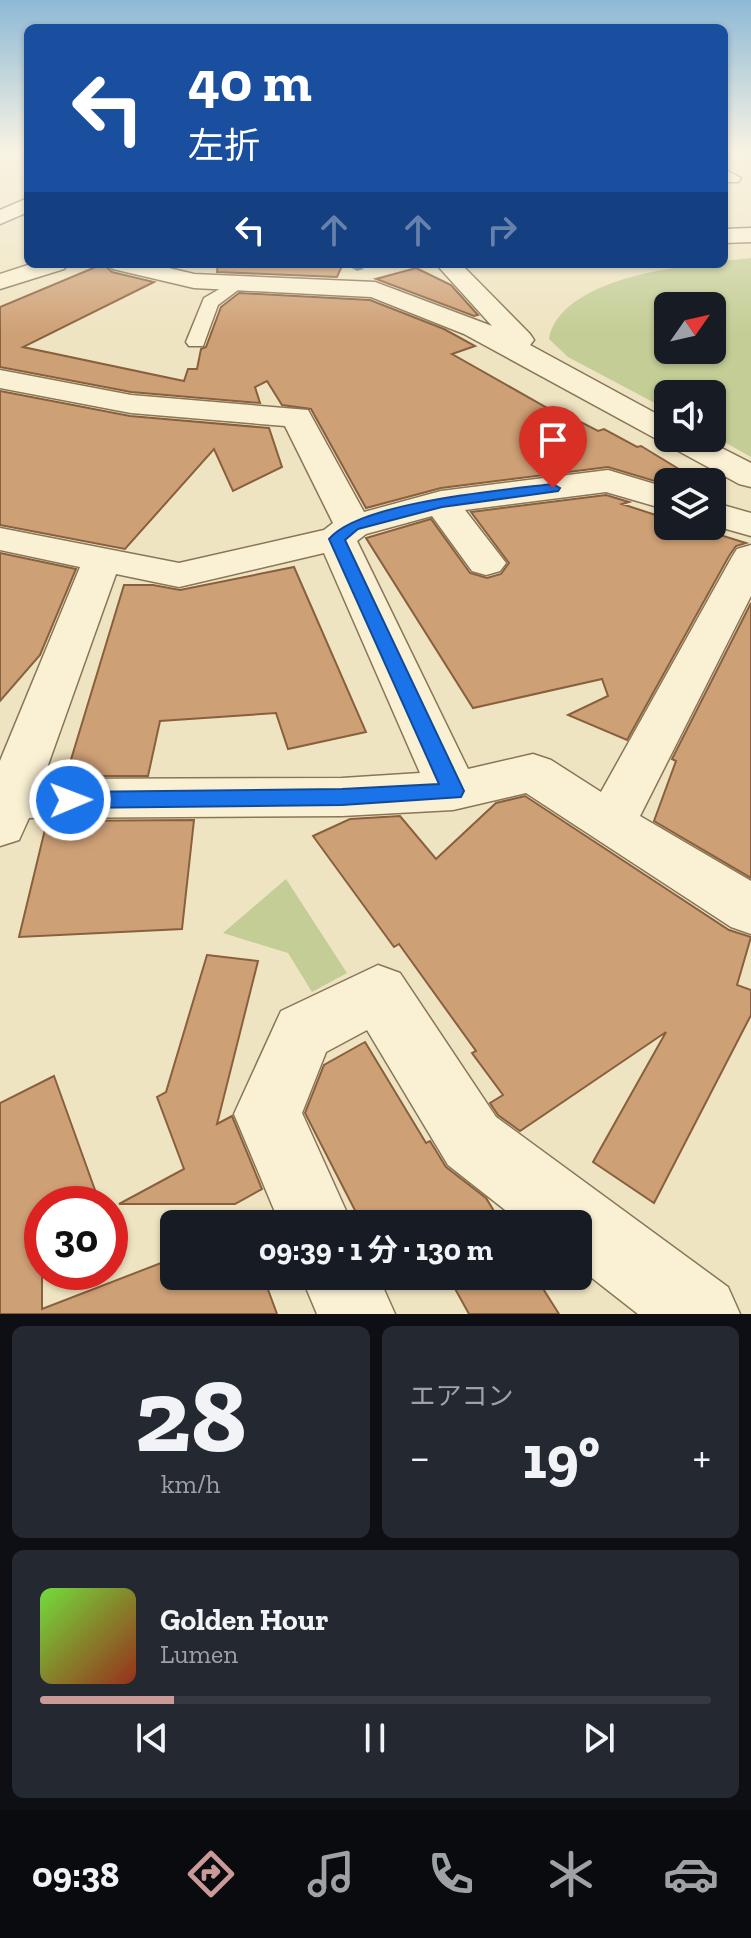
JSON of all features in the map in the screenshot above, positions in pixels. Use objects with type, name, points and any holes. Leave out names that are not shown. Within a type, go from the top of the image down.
[{"type":"street","points":[[728,236],[751,235]]},
{"type":"street","points":[[0,282],[44,268]]},
{"type":"street","points":[[162,268],[237,284],[377,277],[540,361],[561,376],[654,426]]},
{"type":"street","points":[[452,268],[540,361]]},
{"type":"street","points":[[0,379],[131,404],[297,417],[453,791]]},
{"type":"street","points":[[704,452],[751,477]]},
{"type":"street","points":[[0,539],[179,575],[345,532],[441,502],[608,481],[654,495]]},
{"type":"street","points":[[441,502],[486,563]]},
{"type":"street","points":[[726,517],[751,525]]},
{"type":"street","points":[[610,824],[751,557]]},
{"type":"street","points":[[102,560],[3,808],[453,791],[533,773],[751,910]]},
{"type":"street","points":[[310,1210],[268,1114],[303,1032],[378,993],[472,1141],[563,1210]]},
{"type":"street","points":[[592,1232],[701,1314]]},
{"type":"street","points":[[345,1290],[356,1314]]},
{"type":"lane","points":[[196,342],[210,302],[237,284]]},
{"type":"green space","points":[[751,258],[751,457],[726,443],[726,380],[654,380],[654,403],[568,357],[549,339],[557,319],[574,303],[622,280],[677,268],[728,268],[728,261]]},
{"type":"green space","points":[[286,879],[347,973],[312,992],[288,953],[223,933]]},
{"type":"building","points":[[93,268],[108,268],[112,272],[154,282],[23,347],[184,381],[188,369],[197,369],[201,349],[206,347],[221,307],[239,293],[370,300],[444,329],[475,346],[452,354],[572,422],[577,420],[598,431],[604,429],[677,468],[654,468],[654,481],[608,467],[441,488],[366,508],[311,409],[282,405],[267,381],[255,387],[260,403],[131,392],[0,367],[0,307]]},
{"type":"building","points":[[218,268],[341,268],[337,277],[217,272]]},
{"type":"building","points":[[416,268],[451,285],[478,315],[376,279]]},
{"type":"building","points":[[0,391],[130,416],[269,428],[282,467],[233,491],[214,449],[125,549],[0,525]]},
{"type":"building","points":[[606,495],[654,514],[654,540],[726,540],[726,537],[746,543],[736,546],[729,556],[627,740],[568,715],[608,696],[602,679],[473,708],[366,538],[431,519],[470,573],[487,578],[501,574],[509,563],[471,512]]},
{"type":"building","points":[[0,553],[76,569],[40,655],[0,701]]},
{"type":"building","points":[[294,567],[366,732],[288,749],[276,713],[160,721],[148,776],[66,776],[124,585],[153,585],[180,590]]},
{"type":"building","points":[[751,603],[751,878],[654,821],[676,761],[672,759]]},
{"type":"building","points":[[525,796],[729,930],[751,937],[737,985],[751,990],[751,1015],[654,1203],[593,1162],[666,1032],[520,1131],[498,1115],[490,1103],[503,1095],[472,1053],[476,1051],[399,944],[394,947],[313,836],[350,819],[400,816],[436,859],[496,803]]},
{"type":"building","points":[[194,820],[182,929],[19,937],[47,821]]},
{"type":"building","points":[[207,955],[258,961],[217,1124],[232,1116],[262,1189],[235,1204],[128,1204],[128,1199],[184,1169],[157,1097],[166,1092]]},
{"type":"building","points":[[365,1042],[426,1143],[430,1141],[446,1167],[486,1198],[493,1210],[355,1210],[305,1113],[324,1065]]},
{"type":"building","points":[[54,1076],[94,1186],[24,1186],[24,1290],[42,1290],[42,1309],[91,1290],[128,1290],[128,1276],[160,1263],[160,1290],[268,1290],[277,1314],[0,1314],[0,1103]]},
{"type":"building","points":[[456,1290],[544,1290],[559,1314],[469,1314]]},
{"type":"route","points":[[70,800],[342,797],[453,791],[337,539],[353,526],[441,502],[553,488]]}]
